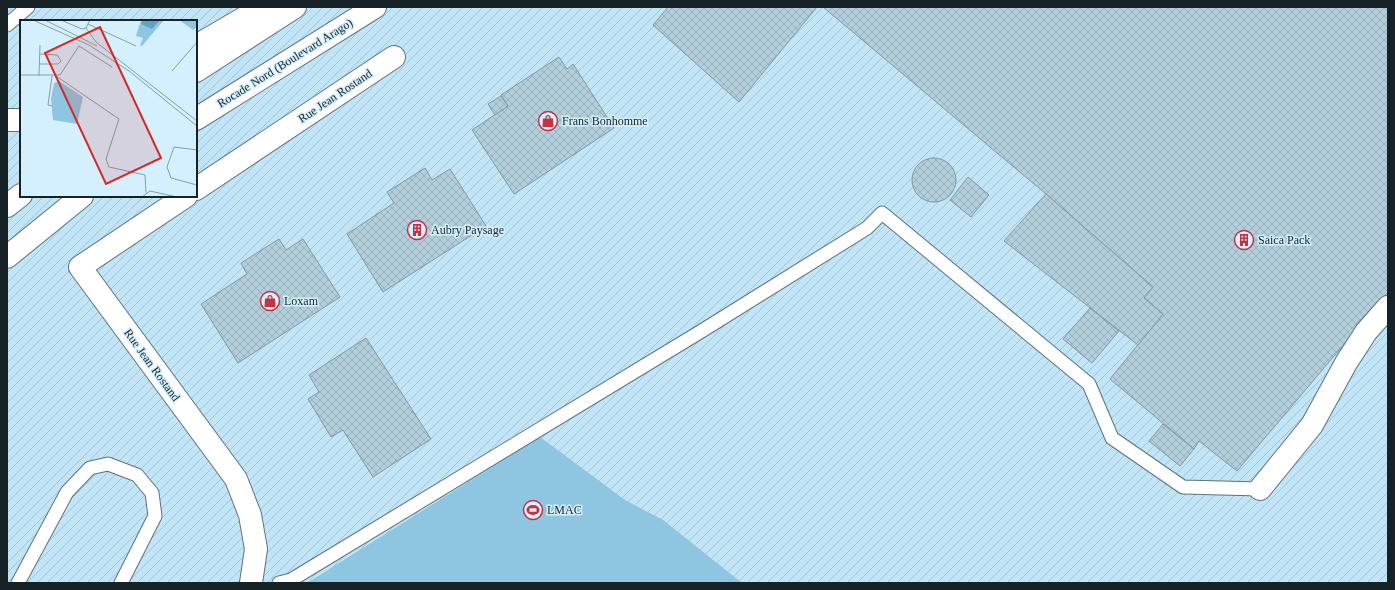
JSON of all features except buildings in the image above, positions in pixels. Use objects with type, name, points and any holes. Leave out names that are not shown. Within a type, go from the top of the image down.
[{"type":"street","points":[[197,45],[244,18],[267,7]]},
{"type":"street","points":[[197,70],[295,7]]},
{"type":"street","name":"Rocade Nord (Boulevard Arago)","points":[[197,118],[375,7]]},
{"type":"street","name":"Rue Jean Rostand","points":[[197,188],[394,57]]},
{"type":"street","points":[[7,120],[20,120]]},
{"type":"street","points":[[7,206],[20,196]]},
{"type":"street","points":[[7,257],[81,197]]},
{"type":"street","name":"Rue Jean Rostand","points":[[185,197],[80,267],[236,479],[250,515],[256,549],[251,583]]},
{"type":"street","points":[[1260,489],[1312,425],[1346,363],[1366,332],[1388,307]]},
{"type":"lane","points":[[7,25],[28,7]]},
{"type":"lane","points":[[279,583],[291,580],[700,332],[867,228],[882,213],[1089,384],[1112,438],[1183,487],[1260,489]]},
{"type":"lane","points":[[18,583],[67,492],[90,468],[108,464],[137,475],[152,493],[155,516],[121,583]]},
{"type":"shaded area","points":[[7,7],[1388,7],[1388,583],[7,583]]},
{"type":"shaded area","name":"LMAC","points":[[540,437],[625,500],[663,520],[742,583],[307,583]]},
{"type":"place","name":"Frans Bonhomme","points":[[548,121]]},
{"type":"place","name":"Aubry Paysage","points":[[417,230]]},
{"type":"place","name":"Saica Pack","points":[[1244,240]]},
{"type":"place","name":"Loxam","points":[[270,301]]},
{"type":"place","name":"LMAC","points":[[533,510]]}]
